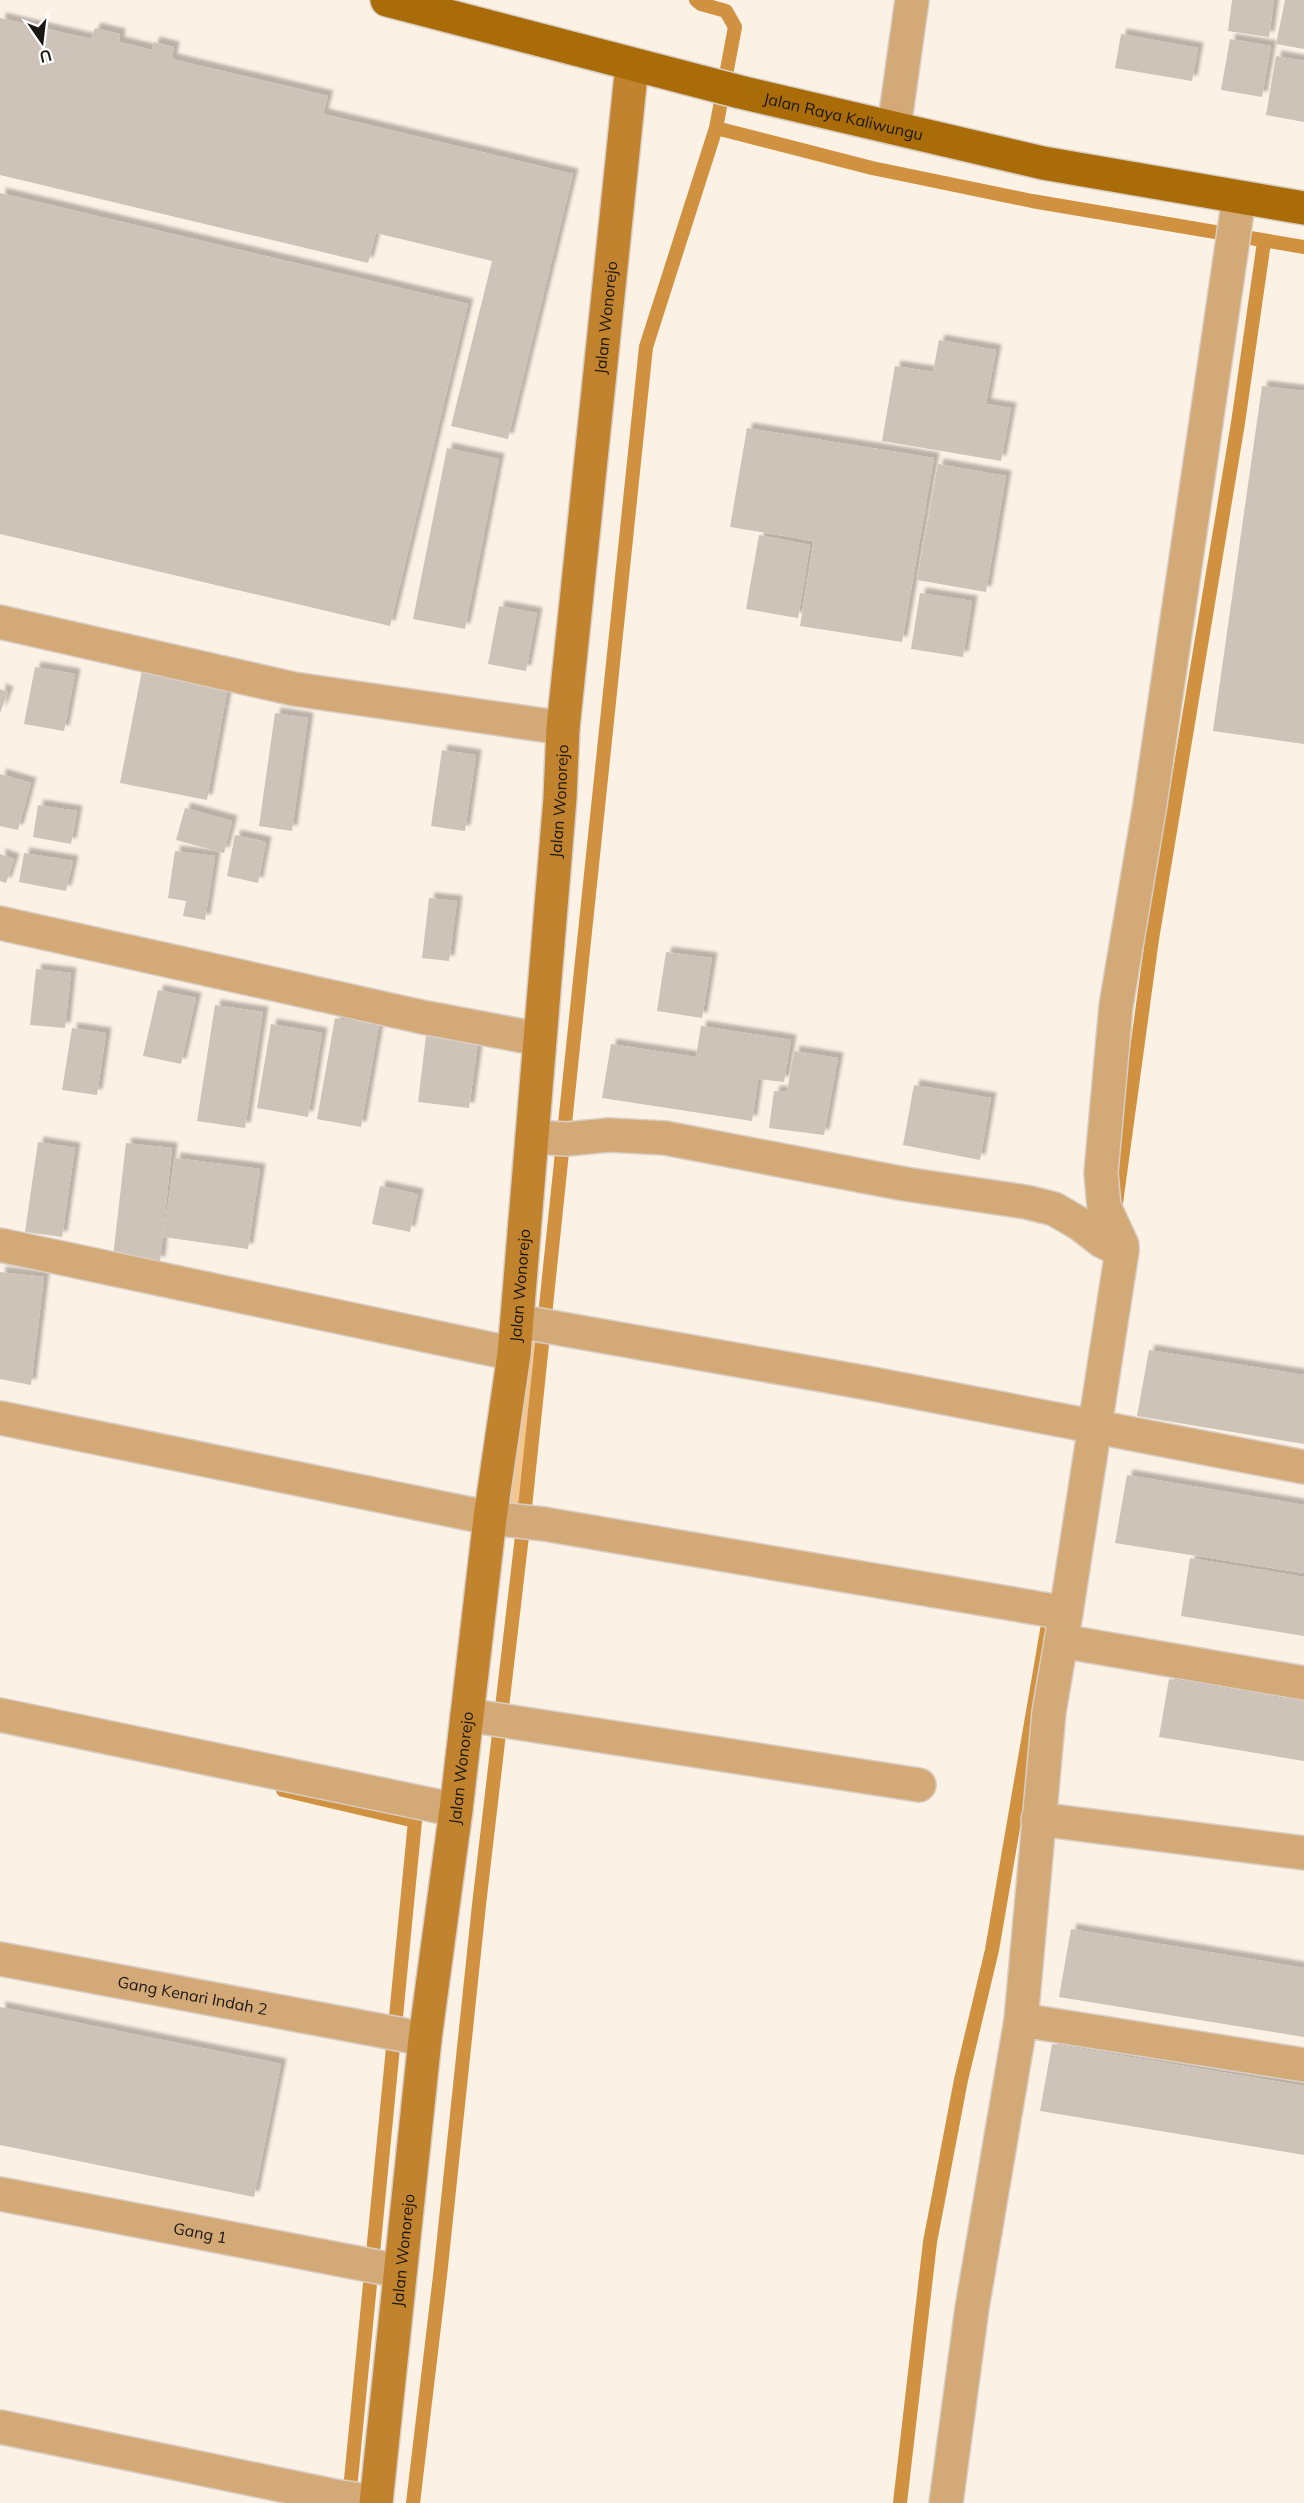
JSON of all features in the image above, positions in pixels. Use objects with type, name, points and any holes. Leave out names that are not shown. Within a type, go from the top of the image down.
[{"type":"main road","name":"Jalan Raya Kaliwungu","points":[[387,0],[426,4],[632,65],[1237,209],[1304,208]]},
{"type":"street","points":[[894,128],[912,0]]},
{"type":"street","name":"Jalan Wonorejo","points":[[361,2500],[406,2036],[456,1810],[492,1719],[515,1521],[514,1354],[541,1325],[549,1138],[539,1039],[560,798],[563,729],[632,65]]},
{"type":"street","points":[[946,2503],[972,2308],[1021,2020],[1058,1619],[1114,1245],[1104,1206],[1101,1173],[1116,1006],[1150,804],[1237,209]]},
{"type":"street","points":[[0,622],[294,689],[563,729]]},
{"type":"street","points":[[0,922],[422,1017],[539,1039]]},
{"type":"street","points":[[549,1138],[609,1135],[665,1138],[905,1184],[1026,1202],[1054,1209],[1114,1245]]},
{"type":"street","points":[[0,1245],[514,1354]]},
{"type":"street","points":[[541,1325],[1089,1424],[1304,1467]]},
{"type":"street","points":[[0,1418],[515,1521],[1058,1619],[1304,1683]]},
{"type":"street","points":[[0,1715],[456,1810]]},
{"type":"street","points":[[492,1719],[919,1785]]},
{"type":"street","points":[[1038,1819],[1304,1853]]},
{"type":"street","name":"Gang Kenari Indah 2","points":[[0,1959],[406,2036]]},
{"type":"street","points":[[1021,2020],[1304,2065]]},
{"type":"street","name":"Gang 1","points":[[0,2194],[383,2269]]},
{"type":"street","points":[[0,2427],[361,2500]]},
{"type":"shaded area","points":[[521,1329],[540,1329],[521,1515],[495,1514]]},
{"type":"building","points":[[1232,0],[1274,0],[1269,37],[1228,31]]},
{"type":"building","points":[[1285,0],[1304,0],[1304,49],[1276,44]]},
{"type":"building","points":[[0,18],[91,39],[95,28],[120,34],[119,42],[152,50],[154,42],[174,47],[172,59],[328,96],[323,114],[573,174],[508,439],[451,426],[492,261],[376,233],[368,263],[0,175]]},
{"type":"building","points":[[1121,34],[1198,48],[1192,81],[1115,68]]},
{"type":"building","points":[[1230,39],[1271,46],[1262,97],[1221,90]]},
{"type":"building","points":[[1276,56],[1304,61],[1304,122],[1266,115]]},
{"type":"building","points":[[0,193],[468,304],[390,626],[0,534]]},
{"type":"building","points":[[939,340],[996,350],[986,404],[1011,408],[1001,461],[882,441],[895,366],[933,372]]},
{"type":"building","points":[[1262,386],[1304,391],[1304,744],[1213,731]]},
{"type":"building","points":[[747,428],[934,458],[902,642],[800,626],[814,541],[730,527]]},
{"type":"building","points":[[447,448],[499,459],[465,629],[413,619]]},
{"type":"building","points":[[938,464],[1006,476],[986,592],[917,580]]},
{"type":"building","points":[[759,535],[810,545],[798,618],[746,609]]},
{"type":"building","points":[[920,593],[972,601],[963,657],[911,649]]},
{"type":"building","points":[[499,606],[537,613],[526,671],[488,664]]},
{"type":"building","points":[[143,665],[229,681],[207,800],[120,783]]},
{"type":"building","points":[[35,667],[75,674],[64,731],[24,724]]},
{"type":"building","points":[[0,689],[8,692],[0,713]]},
{"type":"building","points":[[275,713],[308,718],[292,831],[259,826]]},
{"type":"building","points":[[442,750],[476,755],[465,831],[431,826]]},
{"type":"building","points":[[0,774],[31,783],[18,830],[0,826]]},
{"type":"building","points":[[38,805],[77,811],[71,844],[33,837]]},
{"type":"building","points":[[185,808],[232,821],[224,853],[176,840]]},
{"type":"building","points":[[235,835],[266,842],[258,883],[227,876]]},
{"type":"building","points":[[175,851],[215,856],[205,920],[183,916],[186,901],[168,898]]},
{"type":"building","points":[[24,853],[73,861],[66,891],[19,882]]},
{"type":"building","points":[[0,854],[14,859],[6,883],[0,881]]},
{"type":"building","points":[[429,898],[457,901],[449,961],[422,958]]},
{"type":"building","points":[[666,952],[712,958],[702,1018],[657,1011]]},
{"type":"building","points":[[36,969],[71,973],[65,1028],[30,1025]]},
{"type":"building","points":[[158,990],[196,998],[181,1064],[143,1056]]},
{"type":"building","points":[[215,1005],[263,1012],[245,1128],[197,1121]]},
{"type":"building","points":[[335,1018],[379,1025],[361,1127],[317,1119]]},
{"type":"building","points":[[271,1024],[322,1033],[308,1117],[257,1108]]},
{"type":"building","points":[[701,1026],[791,1040],[784,1082],[758,1079],[752,1121],[602,1098],[611,1044],[696,1057]]},
{"type":"building","points":[[72,1028],[106,1033],[97,1095],[62,1090]]},
{"type":"building","points":[[426,1036],[478,1043],[469,1108],[418,1102]]},
{"type":"building","points":[[794,1051],[838,1058],[824,1135],[769,1128],[774,1091],[787,1092]]},
{"type":"building","points":[[914,1085],[991,1098],[980,1160],[903,1145]]},
{"type":"building","points":[[38,1142],[75,1148],[62,1237],[25,1232]]},
{"type":"building","points":[[126,1143],[172,1148],[160,1262],[113,1257]]},
{"type":"building","points":[[175,1158],[260,1169],[248,1249],[163,1237]]},
{"type":"building","points":[[380,1186],[418,1194],[410,1232],[372,1224]]},
{"type":"building","points":[[0,1272],[44,1277],[31,1385],[0,1379]]},
{"type":"building","points":[[1149,1350],[1304,1375],[1304,1444],[1137,1416]]},
{"type":"building","points":[[1127,1475],[1304,1505],[1304,1573],[1115,1543]]},
{"type":"building","points":[[1190,1558],[1304,1577],[1304,1636],[1181,1616]]},
{"type":"building","points":[[1169,1679],[1304,1702],[1304,1761],[1159,1737]]},
{"type":"building","points":[[1071,1929],[1304,1968],[1304,2037],[1059,1997]]},
{"type":"building","points":[[0,2007],[281,2064],[254,2197],[0,2145]]},
{"type":"building","points":[[1052,2044],[1304,2086],[1304,2155],[1040,2111]]},
{"type":"waterway","points":[[413,2503],[522,1536],[646,347],[716,128],[735,27],[726,11],[701,4],[696,0]]},
{"type":"waterway","points":[[716,128],[872,168],[1032,201],[1304,247]]},
{"type":"waterway","points":[[1116,1203],[1152,939],[1238,423],[1264,242]]},
{"type":"waterway","points":[[900,2503],[930,2242],[961,2080],[992,1950],[1050,1613]]},
{"type":"waterway","points":[[283,1790],[415,1821],[349,2500]]}]
